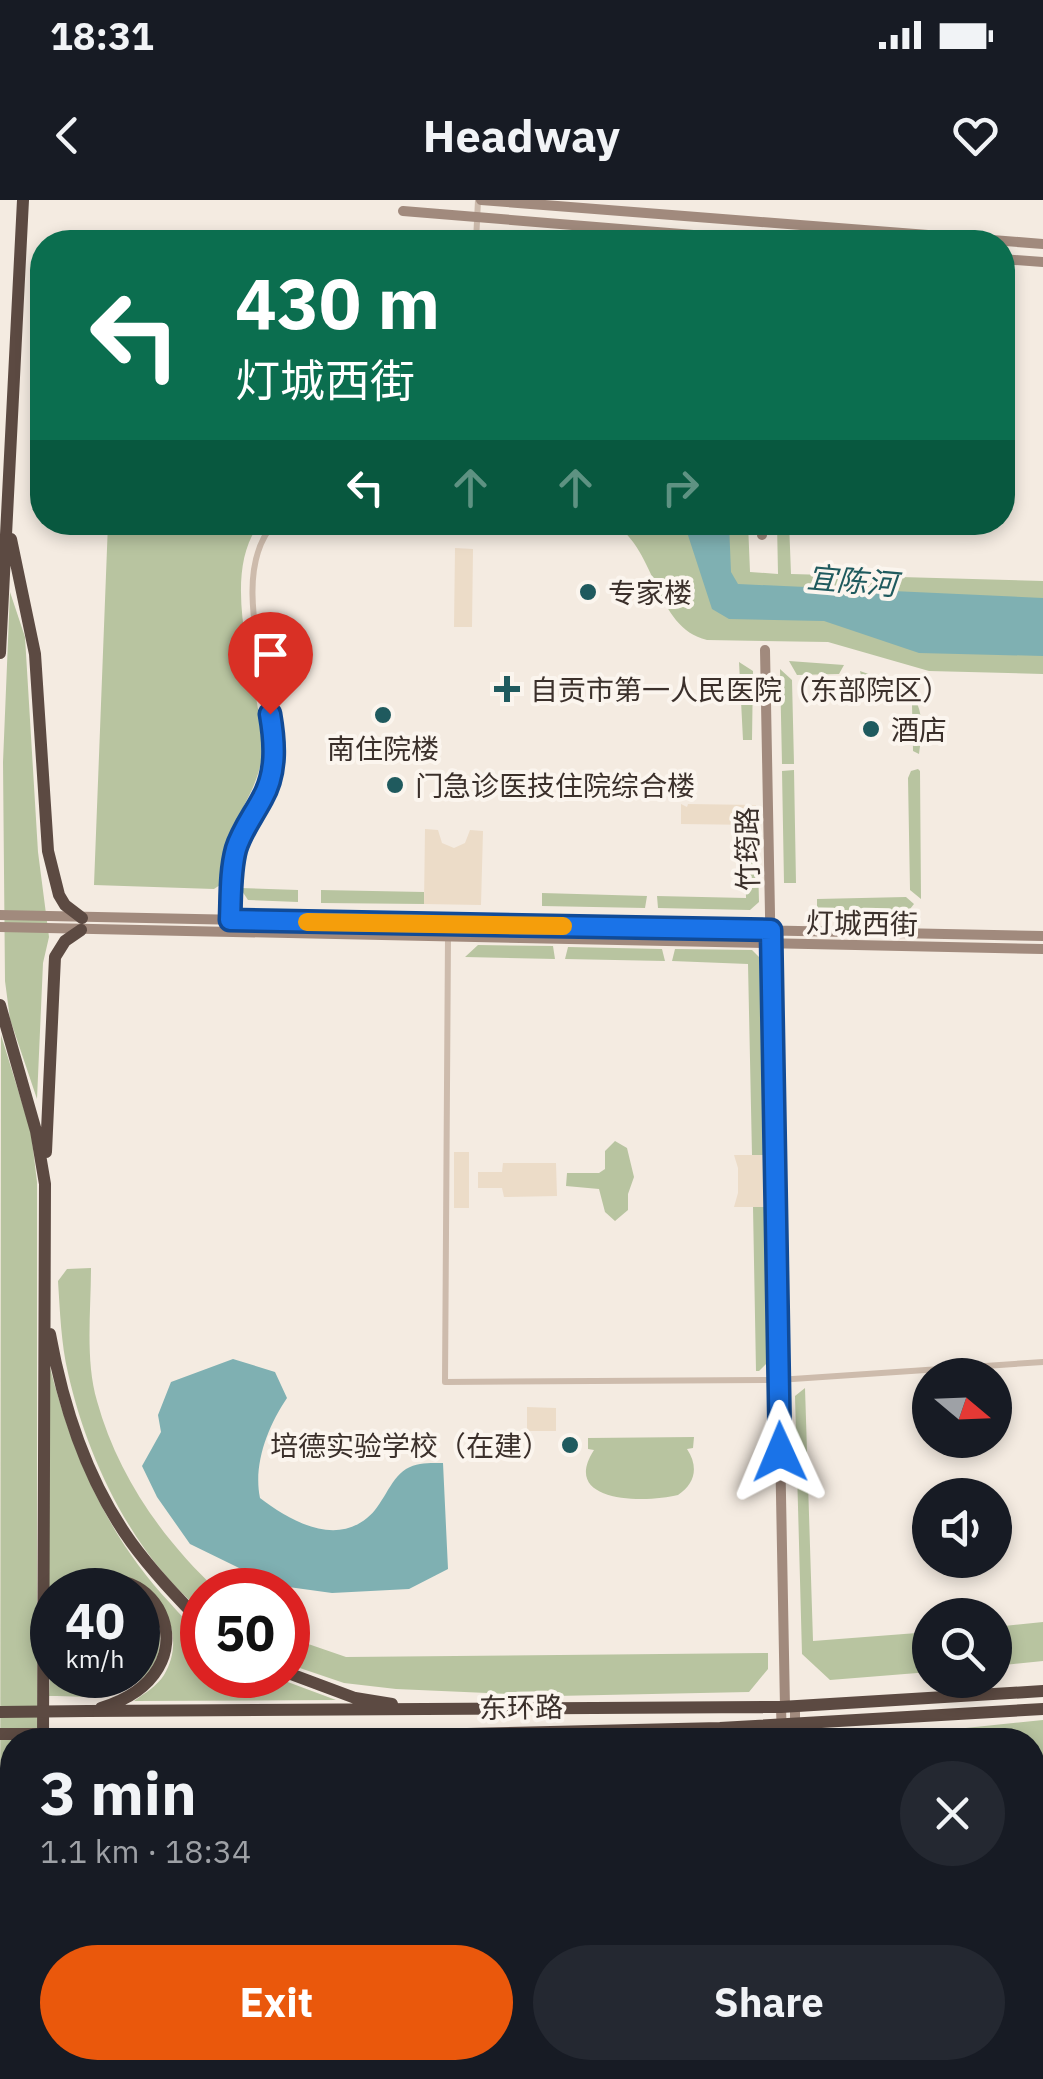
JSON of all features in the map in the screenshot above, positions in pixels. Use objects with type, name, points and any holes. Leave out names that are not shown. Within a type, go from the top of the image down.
[{"type":"highway","points":[[0,653],[23,200]]},
{"type":"highway","points":[[7,503],[14,559],[35,654],[48,851],[59,895],[81,924],[55,958],[52,974],[44,1184],[44,1568]]},
{"type":"highway","points":[[0,1005],[36,1131],[44,1184]]},
{"type":"highway","points":[[45,1310],[62,1389],[82,1451],[128,1538],[180,1600]]},
{"type":"highway","points":[[160,1612],[167,1634],[167,1650],[160,1664]]},
{"type":"highway","points":[[310,1682],[355,1698],[424,1710]]},
{"type":"highway","name":"东环路","points":[[0,1712],[787,1707],[1043,1691]]},
{"type":"highway","points":[[43,1698],[43,1728]]},
{"type":"highway","points":[[88,1711],[125,1698]]},
{"type":"highway","name":"东环路","points":[[841,1728],[1043,1709]]},
{"type":"highway","points":[[196,1712],[196,1728]]},
{"type":"main road","points":[[480,200],[860,230]]},
{"type":"main road","points":[[403,211],[622,230]]},
{"type":"main road","points":[[755,222],[755,230]]},
{"type":"main road","points":[[1015,242],[1043,244]]},
{"type":"main road","points":[[1015,260],[1043,262]]},
{"type":"main road","name":"竹筠路","points":[[765,650],[788,1728]]},
{"type":"main road","points":[[0,915],[81,924]]},
{"type":"main road","name":"灯城西街","points":[[81,924],[230,920],[1043,936]]},
{"type":"main road","points":[[0,927],[81,924]]},
{"type":"main road","name":"灯城西街","points":[[81,924],[448,937],[1043,949]]},
{"type":"street","points":[[476,230],[480,200]]},
{"type":"street","points":[[230,920],[236,850],[266,792],[274,761],[273,727],[253,615],[265,535]]},
{"type":"street","points":[[448,937],[444,1382],[778,1380],[1043,1362]]},
{"type":"green space","points":[[108,535],[253,535],[242,571],[241,599],[262,754],[256,780],[226,845],[220,885],[214,889],[94,885]]},
{"type":"green space","points":[[627,535],[748,535],[750,572],[778,574],[777,535],[790,535],[791,574],[1043,581],[1043,674],[929,671],[828,642],[707,640],[676,620]]},
{"type":"green space","points":[[10,592],[25,637],[38,852],[49,937],[43,963],[37,1099],[10,1019],[5,981],[3,762]]},
{"type":"green space","points":[[789,661],[844,665],[839,674],[797,675]]},
{"type":"green space","points":[[739,662],[753,671],[752,740],[743,740]]},
{"type":"green space","points":[[780,669],[792,680],[794,764],[782,764]]},
{"type":"green space","points":[[860,671],[892,683],[912,696],[921,718],[919,754],[913,751],[912,705],[897,693],[862,680]]},
{"type":"green space","points":[[918,769],[921,899],[910,890],[908,778],[911,771]]},
{"type":"green space","points":[[794,770],[796,883],[784,883],[782,771]]},
{"type":"green space","points":[[745,825],[757,825],[759,902],[750,910],[658,908],[657,896],[746,898]]},
{"type":"green space","points":[[240,888],[298,890],[298,902],[248,900]]},
{"type":"green space","points":[[321,890],[424,892],[424,904],[321,903]]},
{"type":"green space","points":[[542,893],[647,896],[645,908],[542,906]]},
{"type":"green space","points":[[906,897],[914,904],[902,919],[817,917],[817,899]]},
{"type":"green space","points":[[478,945],[553,946],[555,959],[465,957]]},
{"type":"green space","points":[[568,947],[662,949],[665,961],[565,959]]},
{"type":"green space","points":[[675,949],[752,950],[760,958],[764,1155],[752,1155],[748,964],[672,961]]},
{"type":"green space","points":[[1,1035],[31,1132],[37,1182],[37,1568],[30,1568],[30,1698],[37,1698],[37,1728],[0,1728]]},
{"type":"green space","points":[[615,1141],[627,1148],[634,1177],[628,1210],[615,1221],[605,1212],[599,1189],[566,1186],[567,1173],[599,1173],[605,1169],[605,1151]]},
{"type":"green space","points":[[753,1207],[765,1207],[768,1362],[759,1371],[756,1371]]},
{"type":"green space","points":[[91,1268],[91,1369],[97,1401],[129,1479],[160,1527],[195,1568],[180,1568],[180,1591],[134,1533],[87,1438],[64,1350],[58,1281],[67,1269]]},
{"type":"green space","points":[[49,1364],[94,1491],[141,1568],[48,1568]]},
{"type":"green space","points":[[805,1388],[813,1641],[912,1633],[912,1673],[830,1680],[802,1654],[795,1396]]},
{"type":"green space","points":[[694,1437],[693,1448],[687,1449],[693,1475],[678,1495],[629,1499],[597,1490],[588,1481],[586,1468],[594,1450],[588,1449],[588,1438]]},
{"type":"green space","points":[[160,1592],[180,1614],[180,1698],[310,1698],[310,1690],[336,1700],[134,1701],[160,1698],[160,1679],[171,1660],[173,1644],[160,1603]]},
{"type":"green space","points":[[1043,1622],[1043,1661],[1012,1664],[1012,1625]]},
{"type":"green space","points":[[310,1645],[346,1657],[768,1653],[768,1669],[749,1692],[555,1696],[344,1683],[310,1671]]},
{"type":"green space","points":[[1043,1720],[1043,1728],[966,1728]]},
{"type":"shaded area","points":[[455,548],[473,549],[472,627],[454,627]]},
{"type":"shaded area","points":[[681,804],[756,805],[757,825],[681,824]]},
{"type":"shaded area","points":[[425,829],[438,830],[442,843],[454,848],[465,843],[470,830],[483,831],[481,905],[424,904]]},
{"type":"shaded area","points":[[454,1152],[469,1152],[469,1208],[454,1208]]},
{"type":"shaded area","points":[[734,1155],[764,1155],[765,1207],[734,1207],[738,1168]]},
{"type":"shaded area","points":[[503,1163],[556,1163],[557,1196],[504,1197],[502,1188],[478,1188],[478,1172],[502,1172]]},
{"type":"shaded area","points":[[527,1407],[556,1408],[556,1431],[527,1431]]},
{"type":"water","points":[[688,535],[729,535],[731,572],[738,584],[1043,598],[1043,656],[919,653],[824,621],[729,619],[712,609]]},
{"type":"water","points":[[233,1359],[275,1372],[287,1398],[264,1446],[260,1498],[312,1527],[340,1530],[354,1526],[373,1513],[406,1469],[443,1463],[448,1569],[409,1589],[332,1593],[310,1590],[310,1568],[239,1568],[190,1544],[157,1497],[142,1466],[161,1432],[158,1415],[171,1382]]},
{"type":"slow traffic","points":[[307,922],[563,926]]},
{"type":"place","name":"专家楼","points":[[588,592]]},
{"type":"place","name":"自贡市第一人民医院（东部院区）","points":[[507,689]]},
{"type":"place","name":"南住院楼","points":[[383,715]]},
{"type":"place","name":"酒店","points":[[871,729]]},
{"type":"place","name":"门急诊医技住院综合楼","points":[[395,785]]},
{"type":"place","name":"培德实验学校（在建）","points":[[570,1445]]},
{"type":"route","points":[[270,714],[274,738],[272,772],[236,850],[230,920],[771,930],[780,1452]]},
{"type":"water label","name":"宜陈河","points":[[852,580]]}]
